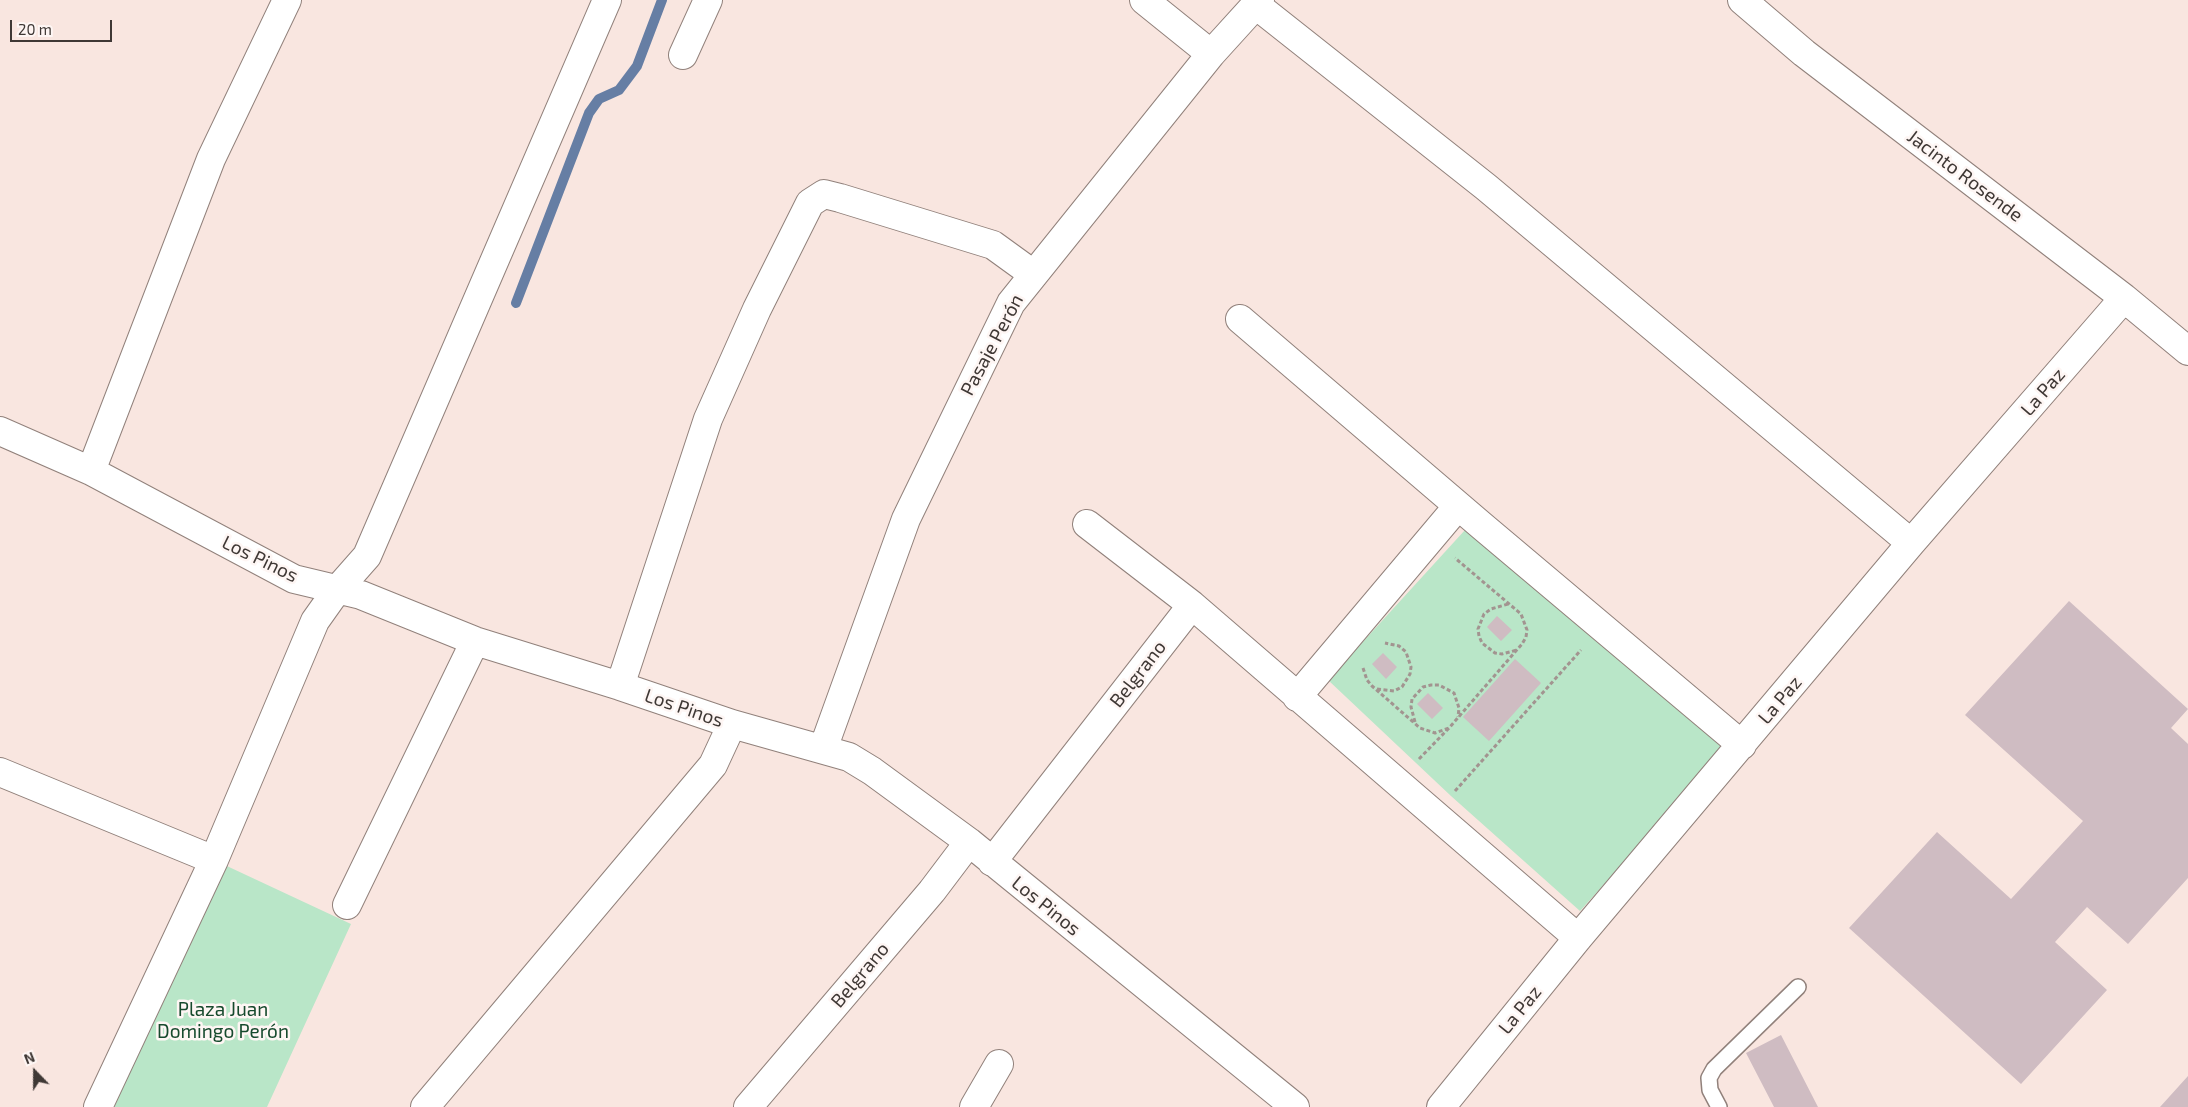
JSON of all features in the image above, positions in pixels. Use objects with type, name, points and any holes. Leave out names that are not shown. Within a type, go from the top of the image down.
[{"type":"street","points":[[91,472],[211,158],[287,0]]},
{"type":"street","points":[[98,1107],[214,860],[315,621],[337,590],[367,556],[606,0]]},
{"type":"street","points":[[683,55],[708,0]]},
{"type":"street","points":[[1144,0],[1211,54]]},
{"type":"street","name":"Jacinto Rosende","points":[[1742,0],[1804,53],[2124,298],[2188,351]]},
{"type":"street","points":[[1258,2],[1486,187],[1911,543]]},
{"type":"street","name":"Pasaje Perón","points":[[823,749],[906,519],[1011,303],[1211,54],[1258,2]]},
{"type":"street","points":[[620,686],[708,419],[757,309],[810,203],[824,194],[984,243],[993,246],[1034,274]]},
{"type":"street","name":"La Paz","points":[[1442,1107],[1578,938],[1911,543],[2124,298]]},
{"type":"street","points":[[1240,319],[1458,506],[1742,745]]},
{"type":"street","name":"Los Pinos","points":[[0,431],[91,472],[294,579],[361,595],[475,641],[620,686],[732,724],[848,757],[872,770],[969,842],[1295,1107]]},
{"type":"street","points":[[1297,697],[1458,506]]},
{"type":"street","points":[[1087,524],[1192,605],[1433,816],[1578,938]]},
{"type":"street","name":"Belgrano","points":[[992,862],[1192,605]]},
{"type":"street","points":[[347,905],[475,641]]},
{"type":"street","points":[[425,1107],[713,765],[732,724]]},
{"type":"street","points":[[0,772],[214,860]]},
{"type":"street","name":"Belgrano","points":[[748,1107],[932,891],[969,842]]},
{"type":"street","points":[[974,1107],[999,1064]]},
{"type":"lane","points":[[1719,1107],[1710,1090],[1709,1078],[1714,1069],[1798,987]]},
{"type":"path","points":[[1396,782],[1456,721],[1518,649],[1526,637],[1525,622],[1521,614],[1454,557],[1447,564]]},
{"type":"path","points":[[1508,604],[1491,609],[1484,614],[1478,629],[1479,636],[1482,644],[1495,653],[1510,653],[1518,649]]},
{"type":"path","points":[[1433,816],[1603,628]]},
{"type":"path","points":[[1372,686],[1379,690],[1394,690],[1402,687],[1410,674],[1411,666],[1406,652],[1399,646],[1383,643]]},
{"type":"path","points":[[1363,666],[1363,674],[1372,686],[1420,728],[1435,733],[1449,728]]},
{"type":"path","points":[[1420,728],[1412,715],[1412,699],[1417,692],[1431,685],[1439,684],[1454,693],[1459,708],[1456,721]]},
{"type":"green space","points":[[1465,530],[1601,638],[1725,750],[1580,911],[1451,796],[1328,680]]},
{"type":"green space","name":"Plaza Juan Domingo Perón","points":[[214,860],[351,924],[267,1107],[98,1107]]},
{"type":"building","points":[[2069,601],[2188,709],[2171,728],[2188,744],[2188,878],[2128,944],[2087,907],[2055,942],[2107,990],[2021,1084],[1849,928],[1937,832],[2011,899],[2083,821],[1965,715]]},
{"type":"building","points":[[1497,616],[1512,630],[1501,641],[1487,627]]},
{"type":"building","points":[[1383,653],[1397,667],[1386,679],[1372,664]]},
{"type":"building","points":[[1515,659],[1541,683],[1489,741],[1463,717]]},
{"type":"building","points":[[1428,693],[1443,708],[1432,719],[1417,704]]},
{"type":"building","points":[[1781,1035],[1818,1107],[1774,1107],[1746,1053]]},
{"type":"building","points":[[2188,1076],[2188,1107],[2160,1107]]},
{"type":"waterway","points":[[516,303],[589,113],[599,99],[619,90],[637,66],[662,0]]}]
